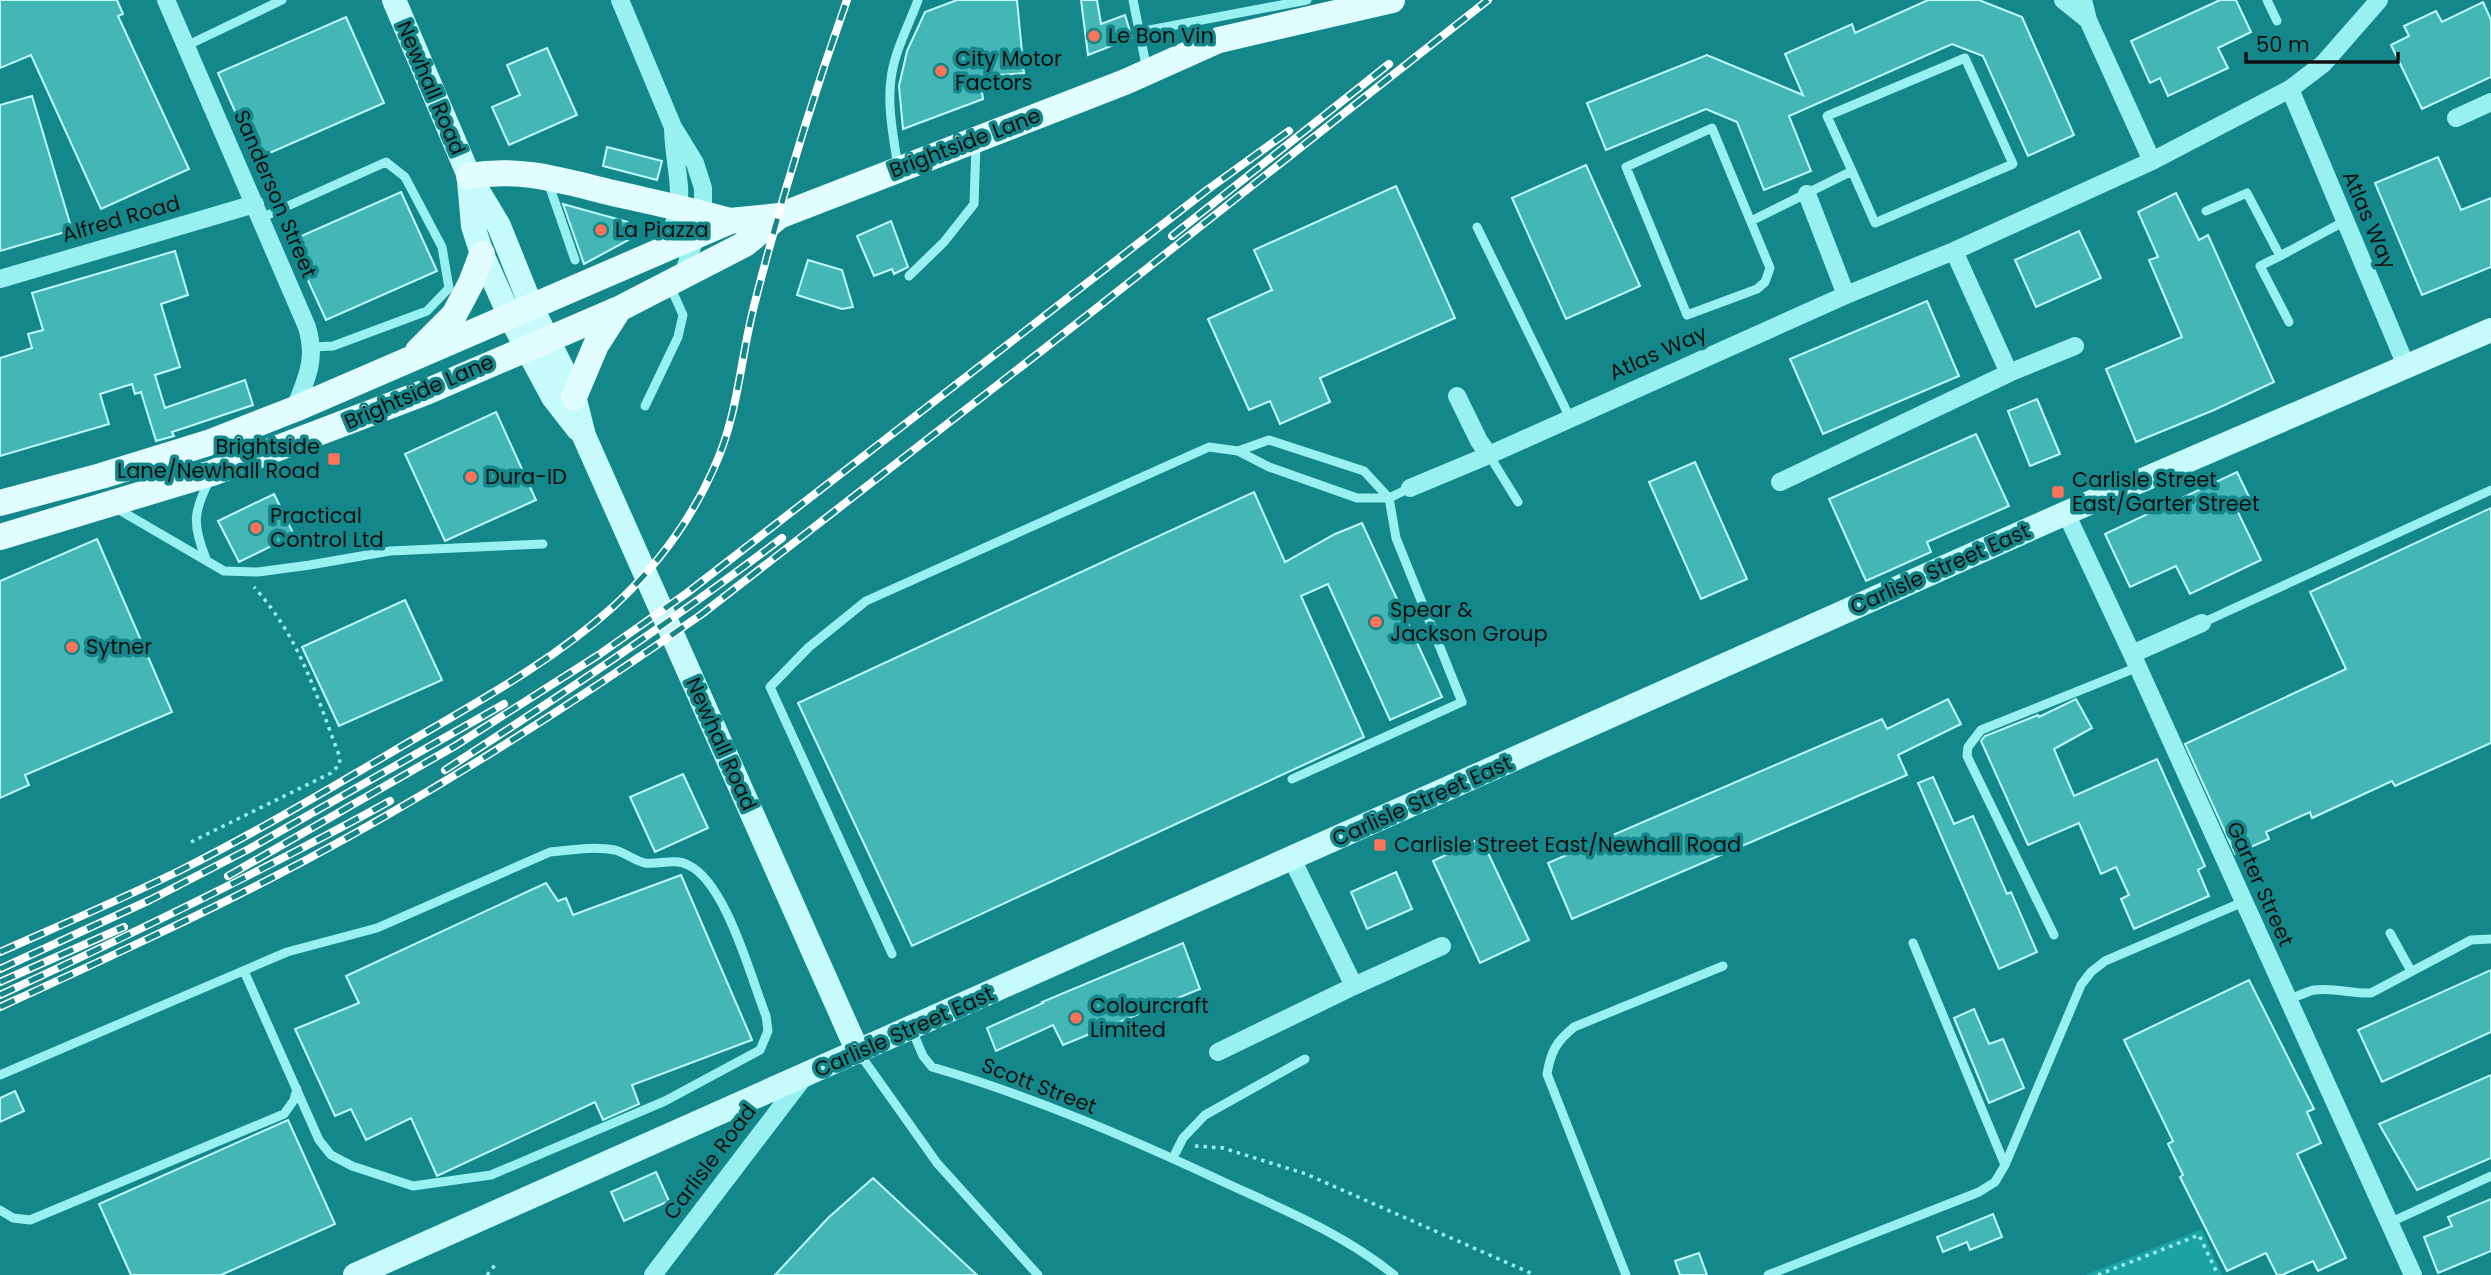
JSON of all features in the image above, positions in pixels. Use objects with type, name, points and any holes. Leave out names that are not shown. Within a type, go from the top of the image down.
[{"type":"main road","name":"Newhall Road","points":[[394,0],[468,176],[499,226],[521,312]]},
{"type":"main road","name":"Brightside Lane","points":[[0,503],[168,456],[295,410],[660,250],[693,218],[730,221],[779,216],[1148,72],[1219,40],[1392,0]]},
{"type":"main road","points":[[468,176],[510,172],[546,177],[693,218]]},
{"type":"main road","name":"Newhall Road","points":[[468,176],[473,226],[482,254],[521,312],[538,343],[572,388],[584,436],[858,1052]]},
{"type":"main road","name":"Brightside Lane","points":[[0,537],[212,474],[426,392],[619,309],[746,244],[779,216]]},
{"type":"main road","points":[[410,360],[454,315],[471,283],[482,254]]},
{"type":"main road","points":[[574,397],[596,345],[619,309]]},
{"type":"main road","name":"Carlisle Street East","points":[[355,1275],[2066,513],[2491,330]]},
{"type":"main road","name":"Newhall Road","points":[[538,343],[553,397],[584,436]]},
{"type":"street","name":"Sanderson Street","points":[[166,0],[307,327],[313,347],[310,368],[295,410]]},
{"type":"street","points":[[620,0],[673,127],[693,218],[676,279]]},
{"type":"street","points":[[2063,0],[2088,20]]},
{"type":"street","points":[[2083,0],[2088,20],[2152,161]]},
{"type":"street","name":"Atlas Way","points":[[1410,488],[1846,295],[1954,251],[2152,161],[2290,89],[2323,64],[2378,0]]},
{"type":"street","name":"Atlas Way","points":[[2290,89],[2407,368]]},
{"type":"street","points":[[2456,118],[2491,102]]},
{"type":"street","points":[[1807,194],[1846,295]]},
{"type":"street","name":"Alfred Road","points":[[0,279],[258,211]]},
{"type":"street","points":[[1954,251],[2009,373]]},
{"type":"street","points":[[1780,482],[2009,373],[2075,346]]},
{"type":"street","points":[[1457,396],[1479,441],[1489,455]]},
{"type":"street","name":"Garter Street","points":[[2066,513],[2413,1275]]},
{"type":"street","points":[[2135,661],[2202,624]]},
{"type":"street","points":[[1292,859],[1354,986]]},
{"type":"street","points":[[1218,1052],[1442,946]]},
{"type":"street","name":"Carlisle Road","points":[[653,1275],[804,1076]]},
{"type":"lane","points":[[186,46],[282,0]]},
{"type":"lane","points":[[898,169],[890,99],[891,78],[895,60],[918,0]]},
{"type":"lane","points":[[1133,0],[1148,72]]},
{"type":"lane","points":[[1139,32],[1307,0]]},
{"type":"lane","points":[[2267,0],[2277,21]]},
{"type":"lane","points":[[1965,58],[2013,164],[1875,223],[1852,171],[1827,116],[1965,58]]},
{"type":"lane","points":[[1713,128],[1751,221],[1770,268],[1765,282],[1756,289],[1687,316],[1626,167],[1713,128]]},
{"type":"lane","points":[[909,276],[944,242],[974,204],[976,139]]},
{"type":"lane","points":[[258,211],[386,162],[405,177],[442,247],[449,288],[427,311],[333,346],[313,347]]},
{"type":"lane","points":[[1751,221],[1852,171]]},
{"type":"lane","points":[[546,177],[575,260]]},
{"type":"lane","points":[[2206,211],[2247,193],[2280,256]]},
{"type":"lane","points":[[2289,322],[2260,266],[2345,221]]},
{"type":"lane","points":[[1477,227],[1570,418]]},
{"type":"lane","points":[[645,406],[678,337],[683,315],[676,279]]},
{"type":"lane","points":[[1238,451],[1269,440],[1364,471],[1389,498],[1396,538],[1462,702],[1292,779]]},
{"type":"lane","points":[[892,954],[770,687],[809,647],[866,601],[1209,447],[1238,451],[1269,467],[1357,498],[1389,498],[1410,488]]},
{"type":"lane","points":[[1489,455],[1518,502]]},
{"type":"lane","points":[[206,559],[197,536],[194,518],[199,500],[212,474]]},
{"type":"lane","points":[[2202,624],[2491,490]]},
{"type":"lane","points":[[108,505],[224,571],[258,572],[390,551],[543,544]]},
{"type":"lane","points":[[2054,935],[1967,756],[1968,747],[1981,730],[2135,661]]},
{"type":"lane","points":[[0,1075],[287,952],[377,928],[550,852],[580,849],[615,850],[646,863],[668,861],[688,864],[710,881],[723,903],[766,1016],[768,1031],[760,1050],[665,1101],[491,1175],[413,1186],[352,1166],[331,1155],[320,1140],[244,971]]},
{"type":"lane","points":[[1768,1275],[1979,1192],[1996,1182],[2081,985],[2091,972],[2105,961],[2243,902]]},
{"type":"lane","points":[[2390,933],[2411,971]]},
{"type":"lane","points":[[2287,1000],[2311,990],[2371,992],[2471,940],[2491,939]]},
{"type":"lane","points":[[1913,943],[2005,1165]]},
{"type":"lane","points":[[1626,1275],[1547,1074],[1550,1058],[1559,1040],[1574,1027],[1723,966]]},
{"type":"lane","name":"Scott Street","points":[[911,1028],[923,1056],[932,1067],[1024,1097],[1173,1158],[1308,1221],[1366,1252],[1394,1275]]},
{"type":"lane","points":[[858,1052],[937,1163],[1038,1275]]},
{"type":"lane","points":[[1173,1158],[1183,1138],[1205,1115],[1305,1059]]},
{"type":"lane","points":[[0,1210],[13,1218],[30,1220],[171,1162],[284,1114],[294,1100],[296,1088]]},
{"type":"lane","points":[[2389,1223],[2491,1176]]},
{"type":"path","points":[[191,842],[331,774],[340,764],[340,755],[291,635],[272,607],[241,571]]},
{"type":"path","points":[[1180,1144],[1223,1149],[1306,1174],[1535,1275]]},
{"type":"path","points":[[2098,1275],[2199,1235],[2218,1275]]},
{"type":"path","points":[[487,1275],[495,1265]]},
{"type":"green space","points":[[2202,1229],[2222,1275],[2085,1275]]},
{"type":"building","points":[[0,0],[117,0],[123,14],[118,16],[189,169],[101,209],[31,55],[0,68]]},
{"type":"building","name":"City Motor Factors","points":[[957,0],[1017,0],[1024,73],[980,77],[983,99],[903,129],[899,86],[907,51],[925,12]]},
{"type":"building","points":[[1081,0],[1097,0],[1101,24],[1125,15],[1132,38],[1088,55]]},
{"type":"building","points":[[1928,0],[1979,0],[2022,17],[2074,135],[2028,156],[1983,56],[1952,44],[1789,116],[1811,171],[1764,190],[1737,122],[1706,109],[1606,150],[1587,103],[1707,55],[1803,95],[1785,54],[1852,24],[1855,33]]},
{"type":"building","points":[[2220,0],[2236,0],[2251,32],[2218,48],[2228,68],[2168,96],[2160,78],[2150,83],[2131,41]]},
{"type":"building","points":[[2483,2],[2491,20],[2491,77],[2422,109],[2391,45],[2409,36],[2404,26],[2436,11],[2442,22]]},
{"type":"building","points":[[346,17],[384,103],[256,159],[218,73]]},
{"type":"building","points":[[547,48],[577,115],[509,145],[492,107],[520,95],[507,65]]},
{"type":"building","points":[[32,96],[72,230],[0,251],[0,105]]},
{"type":"building","points":[[607,147],[662,161],[657,180],[603,166]]},
{"type":"building","points":[[2438,157],[2461,210],[2491,198],[2491,267],[2422,295],[2375,183]]},
{"type":"building","points":[[1586,165],[1640,286],[1566,319],[1512,198]]},
{"type":"building","points":[[1396,186],[1455,318],[1320,378],[1330,402],[1280,424],[1270,401],[1249,410],[1208,319],[1272,290],[1254,250]]},
{"type":"building","points":[[401,192],[437,271],[326,320],[290,241]]},
{"type":"building","points":[[2176,193],[2199,240],[2208,235],[2274,382],[2136,442],[2106,369],[2182,337],[2149,260],[2158,257],[2138,212]]},
{"type":"building","name":"La Piazza","points":[[563,204],[628,222],[634,237],[584,264]]},
{"type":"building","points":[[891,221],[908,267],[894,274],[892,269],[874,276],[857,236]]},
{"type":"building","points":[[2079,231],[2101,278],[2036,307],[2015,260]]},
{"type":"building","points":[[175,251],[188,295],[161,304],[180,367],[155,375],[165,408],[245,380],[253,405],[172,432],[174,436],[156,441],[141,392],[135,394],[132,384],[100,394],[109,424],[0,456],[0,358],[32,348],[28,334],[43,330],[32,293]]},
{"type":"building","points":[[808,260],[842,270],[853,307],[842,309],[797,295]]},
{"type":"building","points":[[1927,301],[1959,376],[1823,434],[1790,359]]},
{"type":"building","points":[[2037,399],[2060,454],[2030,466],[2008,411]]},
{"type":"building","name":"Dura-ID","points":[[496,412],[536,500],[445,541],[405,454]]},
{"type":"building","points":[[1976,434],[2009,506],[1927,542],[1931,552],[1866,581],[1829,499]]},
{"type":"building","points":[[1695,462],[1747,579],[1701,599],[1649,482]]},
{"type":"building","points":[[2237,472],[2251,501],[2236,508],[2261,560],[2190,594],[2176,566],[2130,587],[2105,534]]},
{"type":"building","points":[[1254,492],[1285,562],[1335,534],[1362,523],[1442,697],[1390,720],[1328,584],[1301,596],[1364,737],[912,946],[798,703]]},
{"type":"building","name":"Practical Control Ltd","points":[[274,494],[294,535],[239,562],[218,521]]},
{"type":"building","points":[[2491,508],[2491,743],[2395,786],[2392,781],[2312,818],[2310,812],[2266,832],[2269,839],[2235,854],[2185,744],[2346,669],[2310,592]]},
{"type":"building","name":"Sytner","points":[[97,539],[172,712],[25,775],[29,785],[0,798],[0,581]]},
{"type":"building","points":[[405,600],[442,680],[339,726],[302,647]]},
{"type":"building","points":[[1948,699],[1961,724],[1898,755],[1907,775],[1572,919],[1548,863],[1882,719],[1887,729]]},
{"type":"building","points":[[2076,699],[2092,728],[2054,749],[2074,796],[2157,759],[2205,866],[2198,870],[2209,896],[2134,929],[2121,899],[2129,895],[2116,867],[2101,874],[2079,823],[2028,845],[1981,741],[1985,736],[2038,715],[2039,717]]},
{"type":"building","points":[[683,774],[708,828],[655,852],[630,797]]},
{"type":"building","points":[[1933,777],[1954,824],[1973,816],[2007,894],[2011,892],[2037,952],[1999,969],[1918,783]]},
{"type":"building","points":[[1481,838],[1529,940],[1480,963],[1433,861]]},
{"type":"building","points":[[1396,872],[1412,909],[1367,929],[1351,892]]},
{"type":"building","points":[[681,875],[752,1040],[632,1085],[639,1104],[603,1120],[595,1102],[437,1176],[411,1118],[366,1140],[351,1109],[335,1116],[295,1029],[359,1003],[346,976],[546,883],[558,901],[566,898],[573,915]]},
{"type":"building","points":[[1183,943],[1200,989],[1063,1045],[1053,1025],[996,1051],[987,1028]]},
{"type":"building","points":[[2491,970],[2491,1032],[2382,1082],[2358,1030]]},
{"type":"building","points":[[2249,980],[2314,1109],[2307,1112],[2321,1143],[2297,1154],[2346,1258],[2318,1271],[2313,1261],[2277,1275],[2266,1253],[2227,1271],[2180,1177],[2183,1175],[2168,1144],[2173,1141],[2124,1040]]},
{"type":"building","points":[[1974,1009],[1989,1044],[2003,1039],[2024,1088],[1989,1103],[1954,1018]]},
{"type":"building","points":[[2491,1075],[2491,1158],[2417,1190],[2379,1124]]},
{"type":"building","points":[[15,1091],[24,1111],[0,1122],[0,1098]]},
{"type":"building","points":[[288,1120],[335,1224],[221,1275],[131,1275],[99,1204]]},
{"type":"building","points":[[656,1172],[669,1201],[624,1221],[611,1192]]},
{"type":"building","points":[[873,1178],[977,1275],[775,1275],[828,1218]]},
{"type":"building","points":[[2491,1199],[2491,1251],[2438,1273],[2424,1237],[2452,1226],[2448,1217]]},
{"type":"building","points":[[1993,1214],[2002,1237],[1970,1250],[1967,1242],[1943,1252],[1937,1237]]},
{"type":"building","points":[[1699,1253],[1707,1275],[1680,1275],[1675,1261]]},
{"type":"railway","points":[[0,952],[210,855],[462,711],[566,645],[614,606],[644,575],[695,506],[722,447],[729,427],[750,323],[775,226],[809,112],[847,0]]},
{"type":"railway","points":[[0,1007],[268,880],[357,832],[557,712],[654,647],[702,614],[1098,307],[1488,0]]},
{"type":"railway","points":[[1172,236],[1389,64]]},
{"type":"railway","points":[[228,876],[455,746],[600,654],[687,593],[1207,190],[1289,131]]},
{"type":"railway","points":[[445,770],[616,657],[782,538]]},
{"type":"railway","points":[[0,969],[150,900],[249,849],[504,704]]},
{"type":"railway","points":[[0,995],[197,901],[390,801]]},
{"type":"railway","points":[[0,982],[124,927]]},
{"type":"place","name":"Le Bon Vin","points":[[1094,36]]},
{"type":"place","name":"City Motor Factors","points":[[941,71]]},
{"type":"place","name":"La Piazza","points":[[601,230]]},
{"type":"place","name":"Brightside Lane/Newhall Road","points":[[334,459]]},
{"type":"place","name":"Dura-ID","points":[[471,477]]},
{"type":"place","name":"Carlisle Street East/Garter Street","points":[[2058,492]]},
{"type":"place","name":"Practical Control Ltd","points":[[256,528]]},
{"type":"place","name":"Spear & Jackson Group","points":[[1376,622]]},
{"type":"place","name":"Sytner","points":[[72,647]]},
{"type":"place","name":"Carlisle Street East/Newhall Road","points":[[1380,845]]},
{"type":"place","name":"Colourcraft Limited","points":[[1076,1018]]}]
